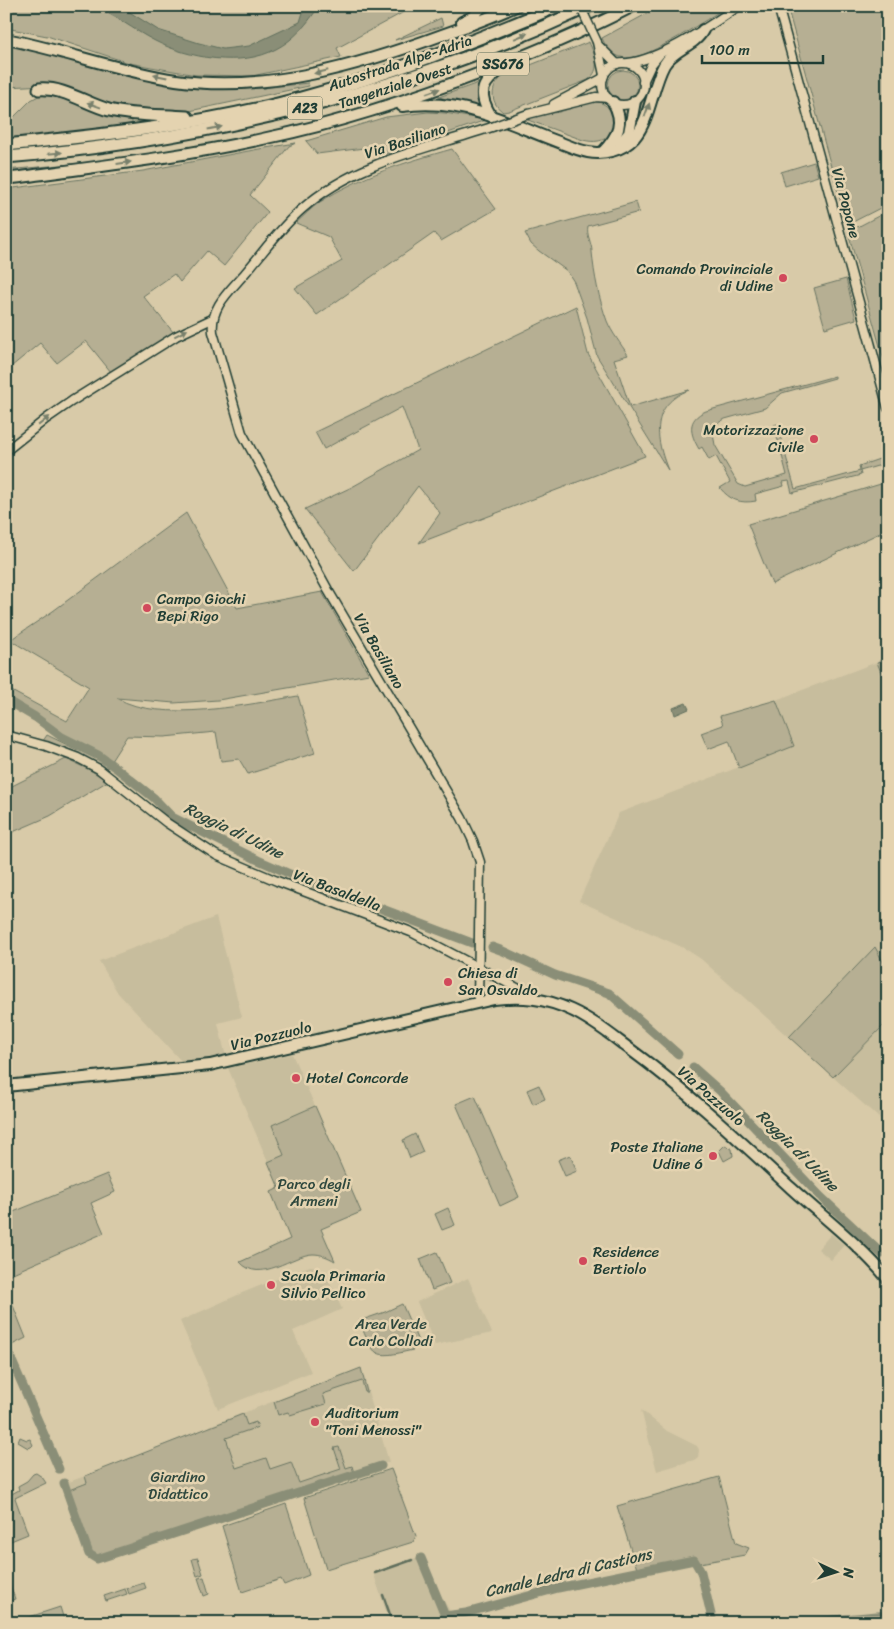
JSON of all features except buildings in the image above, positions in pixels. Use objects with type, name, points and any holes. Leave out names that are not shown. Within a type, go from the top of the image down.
[{"type":"highway","name":"Autostrada Alpe-Adria","points":[[6,145],[114,134],[211,118],[302,98],[434,56],[558,6]]},
{"type":"highway","name":"Autostrada Alpe-Adria","points":[[6,157],[73,152],[161,139],[250,122],[313,106],[378,88],[440,67],[502,44],[590,6]]},
{"type":"highway","points":[[39,89],[57,90],[94,106],[122,113],[161,117],[211,118]]},
{"type":"main road","points":[[429,40],[441,30],[474,16],[482,6]]},
{"type":"main road","points":[[6,39],[175,80],[208,83],[267,80],[315,73],[350,64],[429,40],[516,6]]},
{"type":"main road","name":"Tangenziale Ovest","points":[[6,179],[190,153],[268,138],[370,111],[436,90],[534,52],[633,6]]},
{"type":"main road","points":[[370,111],[427,104],[456,107],[491,116],[580,150],[603,152],[620,149],[628,144],[641,127],[661,72],[667,61],[699,38],[703,30]]},
{"type":"main road","points":[[491,116],[483,100],[482,92],[487,80],[504,68],[534,52]]},
{"type":"main road","points":[[603,152],[616,137],[619,129],[618,110],[610,100]]},
{"type":"main road","points":[[603,152],[616,147],[629,133],[635,101]]},
{"type":"main road","name":"Via Pozzuolo","points":[[6,1086],[210,1065],[478,1003],[512,997],[538,999],[559,1005],[584,1017],[663,1074],[712,1115],[871,1259],[888,1279]]},
{"type":"main road","name":"Via Pozzuolo","points":[[871,1259],[888,1266]]},
{"type":"street","points":[[580,6],[604,53],[621,64],[637,69],[643,82]]},
{"type":"street","points":[[604,76],[610,68],[621,64],[637,62],[662,52],[703,30],[739,6]]},
{"type":"street","name":"Via Popone","points":[[778,6],[888,408]]},
{"type":"street","points":[[598,44],[604,76],[602,88],[610,100],[624,105],[635,101],[642,93],[643,82],[662,52]]},
{"type":"street","name":"Via Basiliano","points":[[539,111],[604,76]]},
{"type":"street","name":"Via Basiliano","points":[[478,1003],[480,862],[474,841],[444,786],[328,590],[242,432],[213,332],[212,319],[222,300],[292,220],[320,195],[346,178],[365,168],[396,157],[528,114],[596,97],[610,100]]},
{"type":"street","points":[[6,451],[72,401],[176,336],[212,319]]},
{"type":"street","name":"Via Basaldella","points":[[6,735],[46,746],[78,758],[99,769],[116,780],[167,823],[216,855],[411,932],[478,967]]},
{"type":"street","name":"Via Pozzuolo","points":[[478,967],[538,999]]},
{"type":"shaded area","points":[[91,6],[120,6],[158,30],[223,49],[249,46],[300,22],[305,6],[319,6],[300,30],[283,45],[262,55],[231,59],[199,56],[168,47],[147,37],[108,13]]},
{"type":"shaded area","points":[[877,662],[888,691],[888,1126],[701,959],[684,948],[579,901],[619,813],[794,746],[776,700]]},
{"type":"shaded area","points":[[686,703],[689,709],[675,715],[673,708]]},
{"type":"shaded area","points":[[216,917],[242,1017],[218,1023],[226,1057],[183,1063],[118,993],[99,961]]},
{"type":"shaded area","points":[[292,1054],[315,1106],[272,1125],[284,1156],[268,1162],[228,1068]]},
{"type":"shaded area","points":[[706,1080],[713,1086],[702,1100],[695,1094]]},
{"type":"shaded area","points":[[831,1234],[844,1245],[831,1260],[818,1249]]},
{"type":"shaded area","points":[[310,1266],[317,1267],[325,1273],[342,1309],[293,1331],[311,1372],[218,1409],[180,1321],[242,1293]]},
{"type":"shaded area","points":[[468,1278],[492,1333],[435,1345],[417,1302]]},
{"type":"shaded area","points":[[361,1368],[389,1462],[237,1512],[209,1426]]},
{"type":"shaded area","points":[[641,1410],[667,1431],[697,1446],[699,1450],[698,1457],[694,1460],[657,1471]]},
{"type":"shaded area","points":[[85,1476],[88,1483],[69,1490],[66,1483]]},
{"type":"shaded area","points":[[422,1556],[436,1587],[457,1623],[390,1623],[373,1572]]},
{"type":"green space","points":[[6,6],[415,6],[337,48],[341,57],[252,76],[196,75],[129,63],[47,36],[6,28]]},
{"type":"green space","points":[[661,6],[728,6],[650,52],[623,58],[609,50],[602,38]]},
{"type":"green space","points":[[787,6],[888,6],[888,204],[847,225]]},
{"type":"green space","points":[[441,18],[443,26],[395,40]]},
{"type":"green space","points":[[589,42],[595,57],[596,67],[588,80],[509,111],[503,112],[498,108],[493,98],[494,88],[505,75]]},
{"type":"green space","points":[[6,43],[214,88],[263,88],[308,83],[309,86],[180,113],[117,109],[46,85],[6,87]]},
{"type":"green space","points":[[662,62],[640,122],[634,133],[636,112],[650,91],[652,72]]},
{"type":"green space","points":[[623,70],[634,74],[638,85],[634,96],[623,100],[612,96],[608,85],[612,74]]},
{"type":"green space","points":[[481,82],[479,88],[482,109],[439,97]]},
{"type":"green space","points":[[42,94],[59,96],[88,109],[132,119],[132,124],[6,138],[6,125],[31,100]]},
{"type":"green space","points":[[594,101],[604,104],[614,118],[614,126],[611,133],[605,139],[596,141],[583,140],[525,119],[532,116],[559,112]]},
{"type":"green space","points":[[428,112],[486,120],[378,157],[372,147],[317,154],[306,141],[386,117]]},
{"type":"green space","points":[[296,143],[289,146],[250,195],[268,212],[224,266],[207,251],[180,282],[174,274],[143,296],[174,333],[111,372],[86,341],[57,363],[40,343],[6,371],[6,189],[143,171]]},
{"type":"green space","points":[[452,149],[496,209],[441,241],[434,233],[317,315],[295,288],[342,261],[329,237],[296,223],[320,202],[367,177]]},
{"type":"green space","points":[[93,162],[94,164],[6,176],[6,170]]},
{"type":"green space","points":[[814,162],[818,176],[785,186],[781,172]]},
{"type":"green space","points":[[636,202],[639,212],[588,226],[588,233],[597,287],[604,313],[611,330],[628,355],[614,359],[630,407],[689,390],[676,396],[667,404],[659,424],[660,446],[668,470],[597,356],[587,318],[574,282],[567,271],[531,244],[525,233]]},
{"type":"green space","points":[[888,211],[888,375],[848,232]]},
{"type":"green space","points":[[846,279],[856,319],[825,328],[814,288]]},
{"type":"green space","points":[[576,306],[588,354],[645,456],[419,543],[440,513],[418,486],[354,571],[305,509],[352,487],[418,450],[402,407],[324,449],[315,432]]},
{"type":"green space","points":[[835,376],[835,378],[782,393],[765,408],[725,419],[718,423],[713,434],[715,445],[738,484],[745,487],[787,475],[774,425],[777,424],[795,489],[860,471],[861,475],[792,493],[789,481],[783,482],[784,486],[755,494],[756,501],[750,502],[736,500],[724,492],[720,488],[730,482],[716,456],[709,460],[702,447],[699,449],[692,432],[695,418],[706,411]]},
{"type":"green space","points":[[888,456],[888,463],[860,471],[859,466]]},
{"type":"green space","points":[[884,483],[888,497],[888,529],[772,584],[748,524]]},
{"type":"green space","name":"Campo Giochi Bepi Rigo","points":[[186,513],[237,608],[322,592],[369,674],[218,700],[174,703],[117,698],[135,706],[157,710],[181,711],[231,707],[298,696],[315,753],[248,774],[239,759],[221,761],[216,732],[164,737],[127,736],[111,761],[100,753],[62,735],[50,724],[23,706],[6,698],[6,688],[67,721],[89,687],[10,640],[53,611]]},
{"type":"green space","points":[[888,658],[888,691],[877,662]]},
{"type":"green space","points":[[776,700],[794,746],[739,768],[729,741],[708,749],[701,733],[723,725],[720,716]]},
{"type":"green space","points":[[47,735],[109,765],[107,768],[79,754],[43,741]]},
{"type":"green space","points":[[66,759],[108,781],[50,816],[6,835],[6,789]]},
{"type":"green space","points":[[875,947],[888,971],[888,1021],[833,1077],[789,1037]]},
{"type":"green space","points":[[539,1085],[545,1099],[533,1104],[527,1090]]},
{"type":"green space","points":[[475,1096],[519,1197],[500,1206],[456,1104]]},
{"type":"green space","name":"Parco degli Armeni","points":[[315,1106],[361,1212],[321,1229],[335,1261],[313,1254],[305,1255],[267,1270],[248,1268],[240,1262],[290,1239],[271,1192],[279,1188],[268,1162],[284,1155],[272,1125]]},
{"type":"green space","points":[[415,1134],[423,1152],[410,1158],[403,1140]]},
{"type":"green space","points":[[725,1145],[732,1149],[733,1156],[724,1161],[719,1151]]},
{"type":"green space","points":[[570,1155],[577,1171],[565,1176],[558,1160]]},
{"type":"green space","points":[[107,1174],[115,1192],[91,1203],[104,1233],[6,1276],[6,1215]]},
{"type":"green space","points":[[448,1208],[455,1225],[442,1230],[435,1214]]},
{"type":"green space","points":[[437,1252],[450,1283],[432,1290],[420,1259]]},
{"type":"green space","points":[[6,1288],[26,1338],[10,1346],[6,1338]]},
{"type":"green space","name":"Area Verde Carlo Collodi","points":[[402,1304],[418,1341],[413,1350],[383,1355],[377,1353],[369,1342],[359,1321]]},
{"type":"green space","points":[[361,1368],[367,1392],[365,1392],[362,1381],[323,1394],[326,1404],[290,1415],[288,1412],[278,1415],[274,1402]]},
{"type":"green space","name":"Giardino Didattico","points":[[243,1414],[247,1425],[256,1422],[258,1427],[226,1438],[236,1468],[266,1458],[270,1469],[291,1462],[299,1483],[341,1469],[334,1448],[339,1447],[346,1468],[352,1466],[354,1473],[97,1558],[90,1554],[69,1490],[87,1483],[85,1476]]},
{"type":"green space","points":[[20,1437],[27,1440],[30,1439],[33,1445],[28,1448],[18,1442]]},
{"type":"green space","points":[[391,1469],[416,1536],[413,1542],[326,1569],[304,1498]]},
{"type":"green space","points":[[36,1473],[46,1483],[15,1498],[28,1534],[6,1543],[6,1497],[19,1490],[18,1486]]},
{"type":"green space","points":[[719,1477],[736,1543],[749,1548],[745,1555],[700,1563],[695,1558],[637,1569],[617,1506]]},
{"type":"green space","points":[[286,1504],[309,1575],[284,1585],[281,1579],[242,1592],[222,1526]]},
{"type":"green space","points":[[198,1558],[203,1574],[197,1576],[192,1559]]},
{"type":"green space","points":[[6,1572],[15,1599],[6,1602]]},
{"type":"green space","points":[[204,1577],[209,1594],[204,1596],[198,1578]]},
{"type":"green space","points":[[144,1583],[146,1588],[129,1594],[127,1588]]},
{"type":"green space","points":[[125,1589],[127,1594],[106,1601],[104,1596]]},
{"type":"green space","points":[[60,1607],[65,1623],[11,1623]]},
{"type":"waterway","name":"Roggia di Udine","points":[[6,700],[35,717],[62,737],[98,755],[154,798],[172,817],[290,874],[472,943]]},
{"type":"waterway","name":"Roggia di Udine","points":[[492,947],[555,975],[609,993],[678,1054]]},
{"type":"waterway","name":"Roggia di Udine","points":[[693,1067],[720,1091],[821,1197],[882,1254]]},
{"type":"waterway","name":"Canale Ledra di Castions","points":[[6,1347],[59,1469]]},
{"type":"waterway","name":"Canale Ledra di Castions","points":[[64,1483],[89,1554],[97,1559],[381,1466]]},
{"type":"waterway","name":"Canale Ledra di Castions","points":[[421,1558],[445,1616],[466,1613],[558,1588],[694,1560],[701,1572],[713,1623]]},
{"type":"waterway","points":[[375,1573],[412,1560]]},
{"type":"waterway","points":[[383,1595],[393,1623]]},
{"type":"waterway","name":"Canale Ledra di Castions","points":[[802,1623],[888,1615]]},
{"type":"place","name":"Comando Provinciale di Udine","points":[[783,278]]},
{"type":"place","name":"Motorizzazione Civile","points":[[814,439]]},
{"type":"place","name":"Campo Giochi Bepi Rigo","points":[[147,608]]},
{"type":"place","name":"Chiesa di San Osvaldo","points":[[448,982]]},
{"type":"place","name":"Hotel Concorde","points":[[296,1078]]},
{"type":"place","name":"Poste Italiane Udine 6","points":[[713,1156]]},
{"type":"place","name":"Residence Bertiolo","points":[[583,1261]]},
{"type":"place","name":"Scuola Primaria Silvio Pellico","points":[[271,1285]]},
{"type":"place","name":"Auditorium \"Toni Menossi\"","points":[[315,1422]]}]
